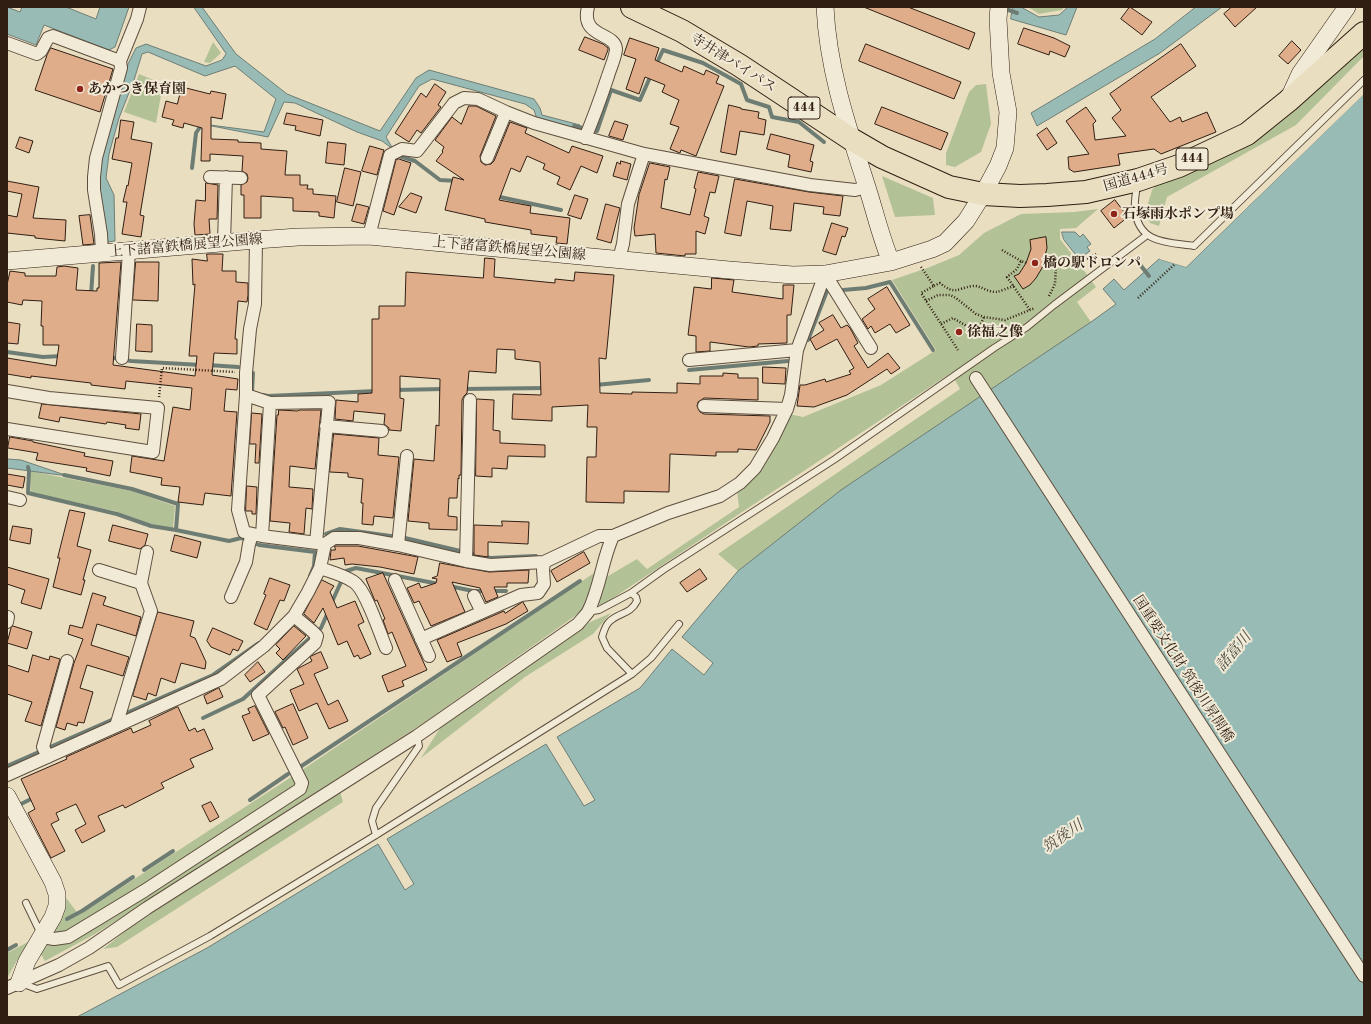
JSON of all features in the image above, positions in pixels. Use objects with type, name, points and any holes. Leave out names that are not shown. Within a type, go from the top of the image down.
[{"type":"highway","name":"寺井津バイパス","points":[[632,7],[682,31],[739,65],[851,139],[882,157],[949,186],[983,194]]},
{"type":"highway","name":"国道444号","points":[[983,194],[1020,196],[1086,192],[1138,180],[1179,166],[1247,134],[1288,101],[1364,33]]},
{"type":"street","points":[[102,253],[101,234],[94,190],[96,158],[121,68],[120,61],[137,19],[140,7]]},
{"type":"street","points":[[586,138],[616,49],[613,42],[594,30],[588,23],[586,15],[588,7]]},
{"type":"street","points":[[825,7],[835,78],[851,139],[890,262]]},
{"type":"street","points":[[1288,101],[1300,74],[1347,7]]},
{"type":"street","name":"上下諸富鉄橋展望公園線","points":[[7,261],[224,242],[298,237],[369,236],[786,274],[825,274],[890,262],[932,249],[945,243],[966,221],[998,166],[1005,148],[1008,112],[1001,73],[998,13]]},
{"type":"street","points":[[7,43],[37,54],[41,51],[48,38],[53,36],[120,61]]},
{"type":"street","points":[[369,236],[390,155],[402,149],[417,151],[454,103],[464,98],[478,99],[534,123],[644,154],[810,185],[855,190],[867,187]]},
{"type":"street","points":[[487,158],[506,112]]},
{"type":"street","points":[[619,259],[623,244],[628,204],[644,154]]},
{"type":"street","points":[[210,177],[241,178]]},
{"type":"street","points":[[224,242],[226,177]]},
{"type":"street","points":[[256,240],[255,304],[250,329],[246,373],[246,395],[238,510],[244,532],[254,539],[321,544],[334,538],[359,538],[466,555],[490,565],[544,562],[599,536],[613,536],[668,513],[720,496],[740,483],[755,468],[788,409],[797,350],[825,274]]},
{"type":"street","points":[[122,358],[129,251]]},
{"type":"street","points":[[825,274],[871,348]]},
{"type":"street","points":[[689,360],[797,350]]},
{"type":"street","name":"国重要文化財 筑後川昇開橋","points":[[976,378],[1364,976]]},
{"type":"street","points":[[7,391],[49,398],[158,408],[153,452],[7,428]]},
{"type":"street","points":[[7,775],[45,752],[116,726],[221,679],[264,646],[294,616],[320,568],[328,402],[270,403],[246,395]]},
{"type":"street","points":[[466,555],[470,400]]},
{"type":"street","points":[[231,597],[254,539],[270,403]]},
{"type":"street","points":[[704,406],[788,409]]},
{"type":"street","points":[[326,426],[382,430]]},
{"type":"street","points":[[398,545],[406,456]]},
{"type":"street","points":[[7,497],[20,500]]},
{"type":"street","points":[[13,986],[59,965],[89,948],[147,908],[417,736],[578,624],[587,612],[594,597],[608,547],[613,536]]},
{"type":"street","points":[[116,726],[151,611],[141,583],[147,552]]},
{"type":"street","points":[[421,639],[521,595],[538,593],[544,584],[544,562]]},
{"type":"street","points":[[320,568],[343,576],[356,583],[362,592],[386,648]]},
{"type":"street","points":[[99,570],[141,583]]},
{"type":"street","points":[[395,580],[429,656]]},
{"type":"street","points":[[474,596],[482,612]]},
{"type":"street","points":[[42,937],[54,939],[68,937],[144,891],[300,789],[302,783],[258,694],[315,643],[315,634],[294,616]]},
{"type":"street","points":[[45,752],[67,661]]},
{"type":"street","points":[[7,796],[53,882],[57,894],[57,906],[53,916],[13,986]]},
{"type":"lane","points":[[1138,180],[1134,209],[1140,228],[1147,235],[1163,242],[1194,246],[1364,80]]},
{"type":"lane","points":[[587,612],[599,610],[631,593],[663,570],[835,459],[994,348],[1027,327],[1147,235]]},
{"type":"lane","points":[[631,593],[636,597],[637,601],[634,608],[610,621],[605,628],[602,637],[607,648],[632,674]]},
{"type":"lane","points":[[13,986],[37,989],[108,966],[119,985],[210,936],[376,835],[632,674],[650,658],[679,624]]},
{"type":"lane","points":[[376,835],[372,821],[376,808],[419,746],[417,736]]},
{"type":"lane","points":[[26,903],[42,937]]},
{"type":"path","points":[[1002,250],[1026,263]]},
{"type":"path","points":[[1044,263],[1056,266],[1077,264],[1096,254]]},
{"type":"path","points":[[1021,260],[1017,269],[1007,277],[1030,310]]},
{"type":"path","points":[[1138,298],[1175,264]]},
{"type":"path","points":[[1048,298],[1055,284],[1056,266]]},
{"type":"path","points":[[922,267],[934,286]]},
{"type":"path","points":[[958,350],[921,292],[940,283],[947,288],[959,290],[972,286],[981,287],[995,292],[1014,286]]},
{"type":"path","points":[[926,301],[938,294],[950,295],[984,318],[1005,320],[1039,305]]},
{"type":"path","points":[[941,324],[953,318],[977,332],[992,336],[993,333],[1008,332],[1009,329],[1020,326],[1027,327]]},
{"type":"path","points":[[977,332],[984,318]]},
{"type":"path","points":[[158,408],[162,368],[246,373]]},
{"type":"green space","points":[[1028,7],[1064,7],[1062,10],[1039,14]]},
{"type":"green space","points":[[1364,40],[1364,56],[1296,125],[1167,197],[1159,226],[1150,223],[1146,210],[1152,190],[1165,176],[1229,150],[1302,104]]},
{"type":"green space","points":[[213,42],[221,53],[210,63],[204,62]]},
{"type":"green space","points":[[139,74],[163,84],[156,123],[124,112]]},
{"type":"green space","points":[[986,84],[991,124],[981,152],[955,167],[946,165],[946,153],[969,92],[976,85]]},
{"type":"green space","points":[[882,176],[933,198],[935,215],[895,217]]},
{"type":"green space","points":[[1098,209],[1076,228],[1060,229],[1060,239],[1096,287],[1077,302],[1091,322],[841,524],[682,637],[738,571],[718,554],[960,389],[951,373],[601,606],[595,602],[422,724],[95,934],[45,961],[40,953],[63,915],[64,895],[79,915],[302,770],[594,573],[603,579],[637,559],[647,569],[739,507],[737,491],[789,414],[803,417],[881,385],[936,350],[892,280],[959,255],[984,233],[1021,214],[1074,212]]},
{"type":"green space","points":[[30,471],[132,491],[175,506],[173,528],[153,525],[115,511],[31,493]]},
{"type":"green space","points":[[611,613],[593,634],[525,677],[421,758],[442,725],[581,626]]},
{"type":"green space","points":[[340,791],[343,802],[117,947],[103,949],[132,926]]},
{"type":"green space","points":[[28,942],[7,978],[7,953]]},
{"type":"water","points":[[7,7],[20,12],[22,7],[66,7],[96,19],[100,7],[129,7],[115,47],[109,50],[44,25],[36,45],[7,34]]},
{"type":"water","points":[[194,7],[202,7],[236,54],[287,94],[380,131],[416,78],[429,70],[534,99],[540,108],[542,115],[580,125],[577,130],[537,119],[534,110],[525,104],[432,79],[419,86],[386,137],[393,149],[382,141],[357,132],[295,103],[284,102],[268,137],[202,124],[264,132],[276,99],[235,66],[205,76],[148,52],[142,54],[134,80],[119,118],[109,154],[106,178],[114,195],[115,241],[108,242],[99,187],[101,161],[128,64],[136,48],[146,44],[206,66],[222,60],[226,54]]},
{"type":"water","points":[[1013,7],[1021,7],[1039,17],[1059,15],[1068,7],[1077,7],[1066,35],[1011,19]]},
{"type":"water","points":[[1196,7],[1222,7],[1160,53],[1037,126],[1031,113],[1155,39]]},
{"type":"water","points":[[1364,94],[1364,1017],[77,1017],[207,948],[378,844],[405,890],[414,884],[387,839],[546,744],[584,806],[595,800],[557,737],[640,688],[672,649],[704,675],[713,663],[682,637],[738,571],[841,490],[1116,304],[1103,289],[1114,279],[1124,290],[1159,259],[1186,267]]},
{"type":"water","points":[[1062,232],[1075,232],[1080,237],[1083,234],[1091,244],[1087,247],[1090,251],[1079,259],[1064,240]]},
{"type":"water","points":[[7,459],[21,460],[68,476],[7,468]]},
{"type":"pier","points":[[1364,92],[1364,94],[1186,267],[1159,259],[1161,258],[1186,265]]},
{"type":"building","points":[[864,7],[908,7],[975,33],[969,49]]},
{"type":"building","points":[[1130,7],[1152,22],[1142,35],[1121,19]]},
{"type":"building","points":[[1232,7],[1257,7],[1235,27],[1224,14]]},
{"type":"building","points":[[1024,28],[1054,38],[1070,46],[1065,57],[1050,51],[1049,55],[1018,44]]},
{"type":"building","points":[[585,37],[603,44],[608,48],[604,60],[579,50]]},
{"type":"building","points":[[630,38],[659,48],[655,60],[682,72],[684,66],[704,75],[706,70],[719,76],[716,83],[724,86],[696,156],[681,150],[680,153],[670,149],[679,127],[670,124],[679,100],[662,92],[665,85],[645,77],[639,94],[626,89],[636,59],[624,55]]},
{"type":"building","points":[[1292,41],[1301,50],[1288,64],[1279,56]]},
{"type":"building","points":[[866,44],[961,82],[954,99],[859,61]]},
{"type":"building","points":[[1181,44],[1196,66],[1151,97],[1170,122],[1180,117],[1182,122],[1207,112],[1216,132],[1161,154],[1154,149],[1118,154],[1120,165],[1074,172],[1069,169],[1068,157],[1089,154],[1066,121],[1086,107],[1096,121],[1093,124],[1095,140],[1126,136],[1112,118],[1121,110],[1110,94]]},
{"type":"building","points":[[51,48],[113,69],[100,112],[35,90],[47,55]]},
{"type":"building","points":[[435,84],[446,92],[438,105],[441,107],[421,133],[417,130],[409,142],[395,133],[421,93],[426,97]]},
{"type":"building","points":[[182,87],[210,94],[211,91],[226,94],[222,119],[211,117],[211,139],[261,143],[261,149],[287,151],[285,175],[300,175],[300,185],[308,185],[307,189],[313,189],[313,194],[336,196],[334,218],[319,216],[319,212],[293,211],[293,198],[261,196],[261,218],[244,218],[244,195],[241,195],[241,185],[247,182],[248,178],[247,174],[242,171],[243,156],[210,154],[210,161],[201,161],[202,128],[184,123],[183,128],[172,125],[174,120],[162,117],[166,101],[177,104]]},
{"type":"building","points":[[729,105],[759,112],[758,118],[766,120],[764,135],[740,131],[736,155],[721,152]]},
{"type":"building","points":[[469,106],[476,106],[496,116],[480,156],[481,162],[485,165],[491,164],[494,161],[510,122],[527,128],[525,133],[569,153],[572,146],[603,156],[597,173],[581,166],[570,190],[557,184],[560,177],[543,169],[545,164],[527,156],[520,172],[511,168],[499,200],[531,206],[530,213],[570,218],[567,244],[556,243],[557,237],[531,234],[531,230],[485,222],[485,219],[445,210],[453,177],[464,180],[436,161],[443,152],[444,147],[435,140],[452,117],[461,124]]},
{"type":"building","points":[[882,107],[948,133],[941,150],[875,124]]},
{"type":"building","points":[[287,113],[323,120],[320,136],[295,130],[296,126],[284,124]]},
{"type":"building","points":[[121,120],[134,122],[131,139],[152,143],[140,215],[144,216],[141,237],[122,234],[127,202],[123,202],[127,185],[128,186],[132,163],[112,159]]},
{"type":"building","points":[[615,121],[628,125],[623,140],[609,136]]},
{"type":"building","points":[[1047,128],[1057,143],[1047,150],[1037,135]]},
{"type":"building","points":[[771,134],[814,145],[810,161],[813,162],[811,172],[788,167],[790,155],[767,149]]},
{"type":"building","points":[[20,137],[33,141],[29,153],[16,148]]},
{"type":"building","points":[[328,142],[346,144],[344,165],[326,163]]},
{"type":"building","points":[[370,146],[384,150],[377,175],[362,171]]},
{"type":"building","points":[[399,159],[411,163],[394,215],[383,211],[396,160]]},
{"type":"building","points":[[621,161],[631,164],[627,180],[613,176],[617,162],[620,164]]},
{"type":"building","points":[[650,163],[670,167],[667,180],[665,179],[661,208],[690,215],[698,172],[719,176],[715,193],[710,192],[704,216],[709,218],[705,234],[696,231],[696,254],[685,254],[685,256],[656,253],[655,234],[635,236],[634,228],[639,195]]},
{"type":"building","points":[[345,168],[361,172],[353,206],[337,202]]},
{"type":"building","points":[[735,179],[809,192],[843,196],[840,216],[823,214],[824,207],[794,203],[791,231],[770,229],[773,206],[747,201],[741,236],[725,233]]},
{"type":"building","points":[[7,181],[39,187],[33,218],[66,220],[65,241],[7,233],[7,215],[17,217],[22,194],[7,191]]},
{"type":"building","points":[[206,183],[218,185],[217,219],[209,219],[210,234],[195,235],[194,224],[196,200],[205,201]]},
{"type":"building","points":[[411,193],[422,197],[416,213],[399,207]]},
{"type":"building","points":[[575,195],[588,199],[581,219],[568,215]]},
{"type":"building","name":"石塚雨水ポンプ場","points":[[1115,200],[1128,217],[1114,228],[1101,211]]},
{"type":"building","points":[[357,204],[369,207],[364,224],[352,221]]},
{"type":"building","points":[[606,204],[620,208],[611,243],[597,239]]},
{"type":"building","points":[[90,215],[94,244],[83,245],[79,216]]},
{"type":"building","points":[[832,223],[848,228],[845,237],[842,236],[836,255],[823,251]]},
{"type":"building","name":"橋の駅ドロンパ","points":[[1046,237],[1047,248],[1042,268],[1030,285],[1023,289],[1014,276],[1019,274],[1026,263],[1031,249],[1030,240]]},
{"type":"building","points":[[207,254],[223,254],[222,271],[236,271],[236,282],[248,283],[248,295],[247,302],[238,301],[235,339],[237,339],[237,354],[214,353],[212,375],[238,379],[237,390],[226,389],[224,411],[237,412],[231,496],[205,493],[203,505],[178,502],[180,487],[161,485],[162,478],[130,472],[132,456],[164,461],[173,407],[190,410],[192,388],[126,381],[125,389],[91,385],[91,383],[31,376],[31,378],[7,374],[7,358],[56,366],[59,345],[43,345],[43,326],[41,326],[42,301],[23,300],[22,305],[7,302],[7,285],[10,271],[25,273],[25,276],[56,276],[57,267],[64,266],[78,268],[76,290],[97,291],[97,288],[99,288],[99,263],[121,262],[113,365],[195,376],[197,356],[189,356],[195,284],[193,285],[192,259],[207,261]]},
{"type":"building","points":[[485,258],[495,259],[494,277],[555,283],[555,279],[574,281],[575,272],[614,275],[606,359],[599,358],[600,393],[677,393],[677,383],[700,384],[700,376],[723,376],[723,373],[738,374],[738,378],[758,378],[758,400],[704,398],[698,402],[697,406],[700,412],[704,414],[770,416],[770,422],[756,450],[738,449],[738,452],[716,452],[716,456],[670,454],[669,492],[624,491],[624,503],[586,502],[587,457],[596,457],[597,427],[587,427],[588,405],[552,407],[552,421],[512,419],[513,394],[541,395],[540,362],[515,359],[515,350],[497,349],[496,373],[469,371],[467,393],[462,400],[461,475],[459,475],[459,479],[458,478],[457,498],[449,498],[448,516],[457,517],[457,530],[429,529],[429,523],[408,521],[414,459],[434,461],[436,425],[439,426],[440,379],[400,376],[400,398],[404,399],[401,431],[389,430],[389,428],[384,424],[385,414],[354,411],[353,421],[335,419],[336,400],[358,402],[358,394],[372,393],[372,319],[379,319],[379,306],[405,306],[406,272],[483,278]]},
{"type":"building","points":[[136,262],[159,262],[158,301],[133,300]]},
{"type":"building","points":[[712,278],[734,280],[732,292],[783,299],[783,285],[794,285],[791,315],[787,315],[787,343],[758,344],[758,346],[749,347],[710,342],[710,351],[696,352],[696,336],[688,335],[694,287],[711,289]]},
{"type":"building","points":[[887,287],[910,325],[896,333],[890,324],[875,333],[871,326],[868,329],[862,319],[875,309],[868,299]]},
{"type":"building","points":[[833,315],[841,328],[847,325],[850,328],[858,343],[854,346],[868,368],[888,353],[900,368],[891,374],[887,369],[847,395],[814,407],[797,406],[800,385],[825,379],[826,382],[851,374],[849,371],[854,368],[837,339],[816,350],[810,339],[824,330],[819,323]]},
{"type":"building","points":[[7,322],[20,324],[18,344],[7,343]]},
{"type":"building","points":[[137,324],[152,325],[152,352],[136,351]]},
{"type":"building","points":[[763,367],[786,368],[785,384],[763,383]]},
{"type":"building","points":[[477,399],[494,400],[493,430],[500,431],[500,443],[545,445],[545,457],[508,456],[507,469],[492,468],[492,477],[476,476]]},
{"type":"building","points":[[42,404],[141,414],[139,430],[125,428],[126,425],[107,422],[106,424],[60,417],[59,422],[39,418]]},
{"type":"building","points":[[279,410],[321,410],[315,469],[290,466],[289,487],[313,489],[312,509],[306,508],[304,534],[289,532],[290,523],[270,521],[277,415]]},
{"type":"building","points":[[252,413],[262,414],[259,463],[255,463],[256,444],[250,444]]},
{"type":"building","points":[[334,434],[379,438],[378,455],[399,457],[393,518],[374,516],[373,525],[362,524],[363,503],[361,503],[363,479],[348,477],[348,473],[330,472]]},
{"type":"building","points":[[10,437],[85,453],[84,456],[113,461],[110,476],[86,471],[87,468],[36,460],[38,453],[8,448]]},
{"type":"building","points":[[7,474],[25,477],[23,488],[7,485]]},
{"type":"building","points":[[247,486],[257,487],[256,514],[252,514],[252,511],[246,511]]},
{"type":"building","points":[[70,510],[85,513],[77,546],[91,550],[83,580],[85,580],[81,595],[53,587],[60,558],[58,558]]},
{"type":"building","points":[[502,521],[529,522],[528,544],[488,542],[488,557],[474,555],[474,525],[502,526]]},
{"type":"building","points":[[113,525],[148,534],[145,545],[140,549],[109,541]]},
{"type":"building","points":[[13,526],[32,529],[30,544],[10,540]]},
{"type":"building","points":[[175,535],[201,542],[197,558],[171,551]]},
{"type":"building","points":[[335,546],[358,546],[418,557],[414,574],[380,567],[352,564],[345,565],[344,558],[330,560],[331,550],[335,550]]},
{"type":"building","points":[[584,552],[590,563],[557,582],[551,571]]},
{"type":"building","points":[[440,563],[489,572],[529,570],[528,583],[507,583],[507,587],[494,587],[498,597],[486,602],[480,588],[452,582],[465,612],[431,626],[419,601],[414,603],[407,588],[419,583],[421,588],[436,583],[437,579],[432,578],[437,576]]},
{"type":"building","points":[[7,567],[49,579],[41,609],[21,603],[25,590],[7,584]]},
{"type":"building","points":[[700,569],[707,579],[687,592],[680,583]]},
{"type":"building","points":[[383,573],[427,670],[402,681],[404,686],[388,692],[382,676],[406,666],[392,632],[388,634],[383,620],[385,619],[377,600],[375,601],[366,579]]},
{"type":"building","points":[[270,578],[290,585],[284,601],[280,600],[267,630],[254,624],[266,595],[264,594]]},
{"type":"building","points":[[322,580],[334,586],[330,592],[337,608],[355,601],[364,622],[358,625],[371,654],[360,659],[358,655],[354,657],[347,641],[338,645],[323,608],[314,623],[304,614]]},
{"type":"building","points":[[93,593],[106,597],[103,605],[141,617],[136,636],[97,624],[91,645],[129,657],[123,676],[87,665],[80,688],[93,692],[84,723],[78,722],[77,726],[67,723],[65,730],[56,727],[74,663],[83,639],[68,634],[70,625],[82,628]]},
{"type":"building","points":[[523,602],[528,611],[506,624],[457,643],[462,656],[447,662],[437,640],[504,611],[505,613]]},
{"type":"building","points":[[158,612],[194,621],[190,636],[195,638],[206,662],[205,669],[181,663],[175,683],[161,678],[156,696],[148,693],[146,700],[133,696]]},
{"type":"building","points":[[13,626],[32,632],[27,649],[7,643],[11,628]]},
{"type":"building","points":[[294,626],[306,636],[283,660],[276,653],[280,649],[276,645]]},
{"type":"building","points":[[213,628],[243,641],[238,651],[233,649],[230,655],[211,647],[207,641]]},
{"type":"building","points":[[321,652],[328,668],[314,674],[328,705],[338,700],[348,721],[329,729],[317,703],[299,711],[290,690],[304,684],[297,669],[312,661],[310,657]]},
{"type":"building","points":[[33,655],[49,660],[50,656],[60,659],[41,726],[25,721],[32,702],[7,694],[7,665],[28,672]]},
{"type":"building","points":[[258,662],[265,672],[250,682],[245,675]]},
{"type":"building","points":[[219,688],[223,697],[207,704],[204,696]]},
{"type":"building","points":[[293,704],[308,738],[293,745],[285,727],[283,728],[275,712]]},
{"type":"building","points":[[255,706],[269,734],[253,741],[242,716],[250,713],[248,709]]},
{"type":"building","points":[[178,707],[189,731],[195,728],[197,732],[204,729],[213,749],[190,759],[194,767],[161,783],[164,788],[125,808],[123,805],[98,816],[105,831],[82,843],[75,830],[86,824],[76,804],[56,813],[59,820],[51,824],[65,851],[51,858],[28,813],[35,809],[21,779],[67,759],[66,757],[131,728],[133,733],[151,725],[149,721]]},
{"type":"building","points":[[211,802],[219,817],[210,822],[202,806]]},
{"type":"waterway","points":[[1003,8],[1017,13]]},
{"type":"waterway","points":[[656,65],[663,50],[703,63],[741,84],[747,100],[769,107],[772,117],[799,122],[824,142]]},
{"type":"waterway","points":[[574,126],[597,131],[611,90],[640,100],[651,75]]},
{"type":"waterway","points":[[192,168],[196,133],[203,124]]},
{"type":"waterway","points":[[399,156],[415,161],[440,180],[457,181]]},
{"type":"waterway","points":[[495,196],[561,210]]},
{"type":"waterway","points":[[1138,262],[1149,276]]},
{"type":"waterway","points":[[91,295],[93,266]]},
{"type":"waterway","points":[[843,290],[866,288],[890,282],[933,350]]},
{"type":"waterway","points":[[808,340],[827,291]]},
{"type":"waterway","points":[[7,352],[43,357],[62,356]]},
{"type":"waterway","points":[[109,357],[131,361],[201,365]]},
{"type":"waterway","points":[[689,370],[788,361]]},
{"type":"waterway","points":[[208,365],[238,367]]},
{"type":"waterway","points":[[253,373],[253,392]]},
{"type":"waterway","points":[[595,385],[649,380]]},
{"type":"waterway","points":[[463,389],[546,388]]},
{"type":"waterway","points":[[395,390],[444,389]]},
{"type":"waterway","points":[[263,395],[376,391]]},
{"type":"waterway","points":[[28,467],[28,493],[117,514],[151,526],[176,530]]},
{"type":"waterway","points":[[64,475],[132,489],[178,504],[176,530],[229,541],[241,538],[259,545],[315,552],[314,566],[310,576]]},
{"type":"waterway","points":[[326,534],[340,529],[405,538],[490,558],[536,556]]},
{"type":"waterway","points":[[331,604],[346,571],[356,568],[439,584]]},
{"type":"waterway","points":[[300,767],[580,581]]},
{"type":"waterway","points":[[449,586],[473,591],[506,591]]},
{"type":"waterway","points":[[203,718],[243,699],[321,628],[328,612]]},
{"type":"waterway","points":[[122,715],[213,675],[259,643]]},
{"type":"waterway","points":[[7,766],[116,718]]},
{"type":"waterway","points":[[250,800],[288,774]]},
{"type":"waterway","points":[[21,804],[31,799]]},
{"type":"waterway","points":[[144,870],[173,851]]},
{"type":"waterway","points":[[67,919],[82,911],[133,877]]},
{"type":"waterway","points":[[7,950],[16,945]]},
{"type":"place","name":"あかつき保育園","points":[[80,89]]},
{"type":"place","name":"石塚雨水ポンプ場","points":[[1114,214]]},
{"type":"place","name":"橋の駅ドロンパ","points":[[1035,263]]},
{"type":"place","name":"徐福之像","points":[[959,332]]},
{"type":"water label","name":"諸富川","points":[[1234,652]]},
{"type":"water label","name":"筑後川","points":[[1063,837]]}]
